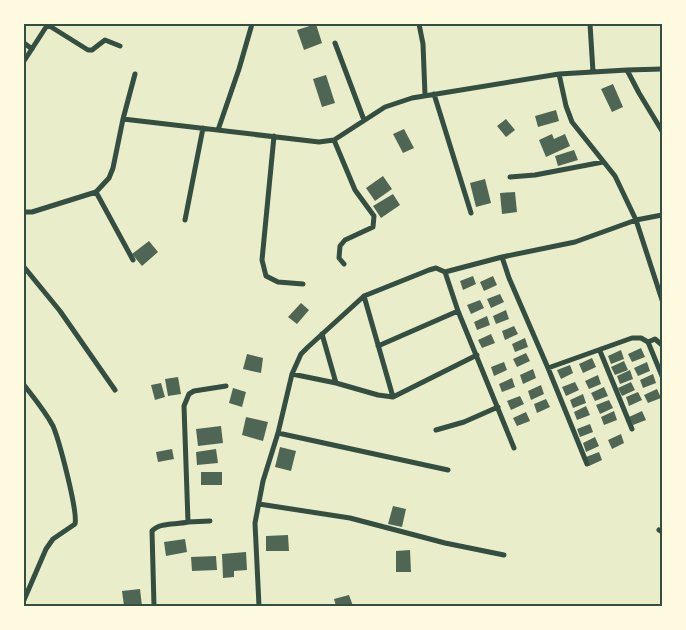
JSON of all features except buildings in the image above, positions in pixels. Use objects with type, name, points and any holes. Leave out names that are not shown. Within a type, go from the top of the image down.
[{"type":"street","points":[[24,61],[48,24],[88,50],[92,50],[105,40],[120,46]]},
{"type":"street","points":[[218,130],[252,24]]},
{"type":"street","points":[[419,24],[423,44],[425,95]]},
{"type":"street","points":[[590,24],[593,72]]},
{"type":"street","points":[[24,43],[32,49]]},
{"type":"street","points":[[335,43],[364,120]]},
{"type":"street","points":[[123,119],[319,142],[334,140],[385,108],[425,95],[559,74],[662,69]]},
{"type":"street","points":[[627,70],[662,131]]},
{"type":"street","points":[[24,212],[32,212],[96,192],[109,178],[113,168],[134,74]]},
{"type":"street","points":[[559,74],[566,106],[572,122],[615,176],[636,220],[662,300]]},
{"type":"street","points":[[434,94],[471,213]]},
{"type":"street","points":[[185,220],[203,128]]},
{"type":"street","points":[[274,136],[262,260],[264,271],[266,276],[278,282],[303,284]]},
{"type":"street","points":[[334,140],[355,190],[374,216],[373,227],[345,240],[340,246],[339,258],[344,264]]},
{"type":"street","points":[[510,177],[535,175],[603,162]]},
{"type":"street","points":[[96,192],[133,260]]},
{"type":"street","points":[[259,606],[255,523],[292,374],[301,354],[364,296],[429,270],[436,268],[445,272],[502,257],[575,242],[636,220],[662,215]]},
{"type":"street","points":[[502,257],[509,278],[587,464]]},
{"type":"street","points":[[24,267],[60,311],[115,390]]},
{"type":"street","points":[[445,272],[458,311],[514,448]]},
{"type":"street","points":[[364,296],[393,397]]},
{"type":"street","points":[[378,346],[458,311]]},
{"type":"street","points":[[322,334],[336,383]]},
{"type":"street","points":[[548,368],[632,338],[641,338],[648,342],[662,376]]},
{"type":"street","points":[[648,342],[655,339],[662,345]]},
{"type":"street","points":[[600,351],[632,429]]},
{"type":"street","points":[[292,374],[393,397],[477,355]]},
{"type":"street","points":[[24,385],[53,426],[75,506],[76,519],[75,524],[53,539],[46,549],[24,600]]},
{"type":"street","points":[[188,522],[184,406],[189,394],[194,391],[226,386]]},
{"type":"street","points":[[436,430],[464,422],[498,407]]},
{"type":"street","points":[[278,433],[448,470]]},
{"type":"street","points":[[259,504],[350,518],[445,543],[504,555]]},
{"type":"street","points":[[154,606],[152,531],[160,525],[210,521]]}]
